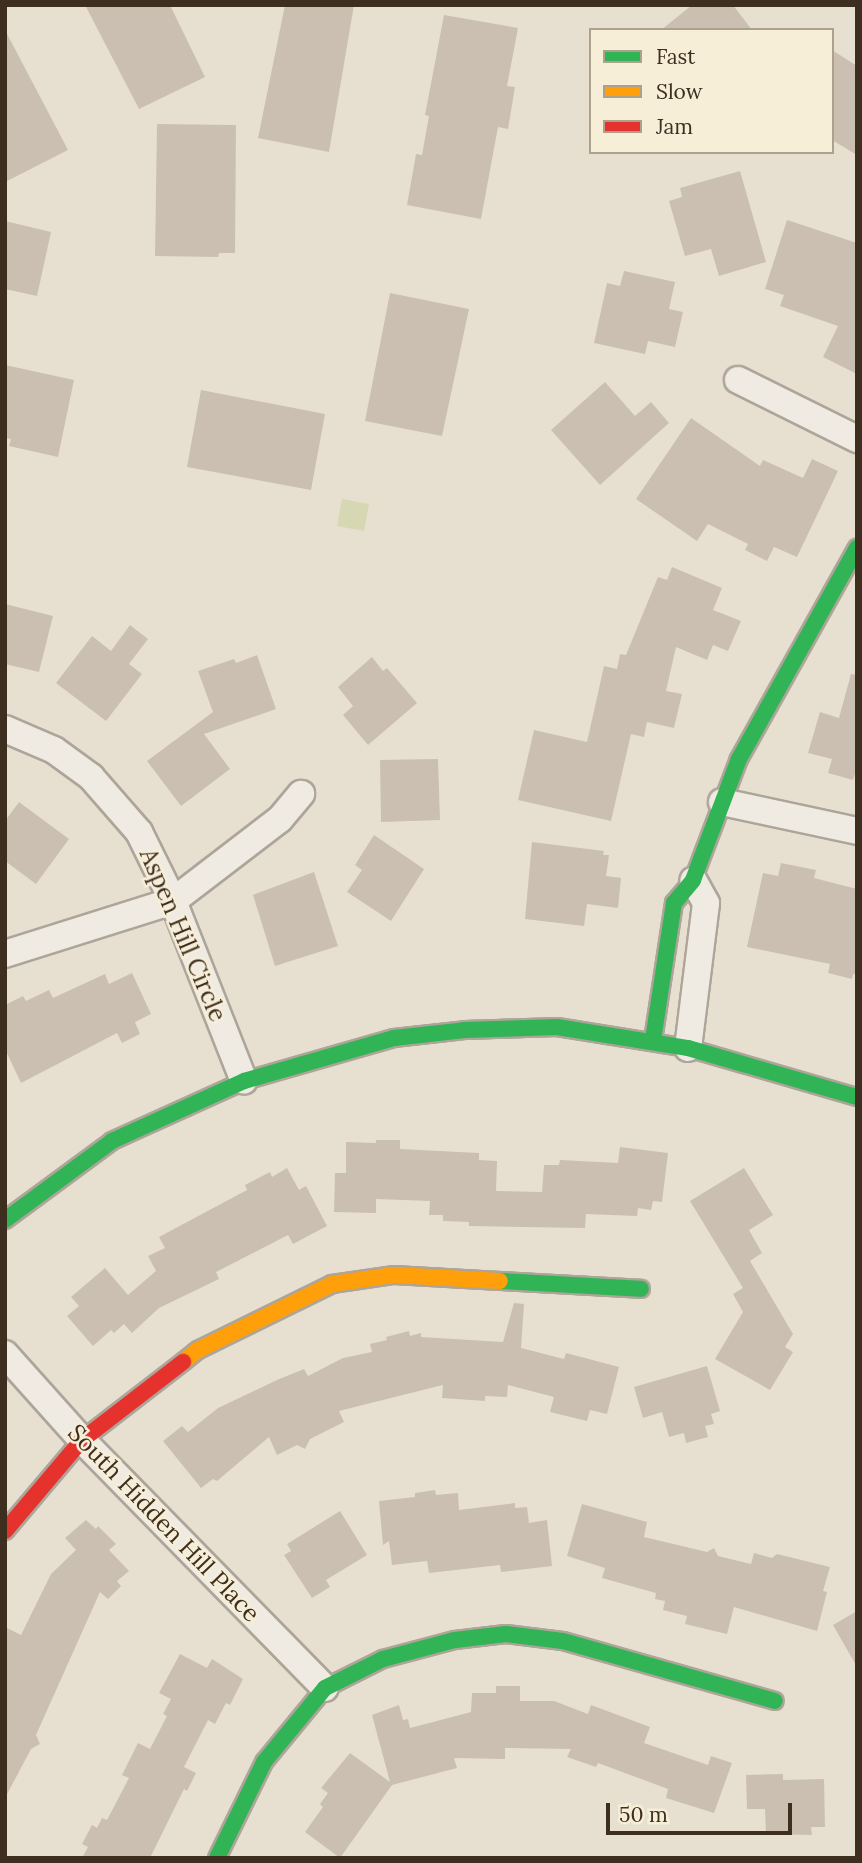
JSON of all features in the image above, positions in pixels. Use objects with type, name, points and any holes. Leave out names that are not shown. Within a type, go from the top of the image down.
[{"type":"street","points":[[737,380],[857,439]]},
{"type":"street","points":[[653,1040],[674,902],[693,880],[739,759],[857,548]]},
{"type":"street","name":"Aspen Hill Circle","points":[[5,729],[54,750],[91,778],[139,832],[173,901],[244,1081]]},
{"type":"street","points":[[5,954],[173,901],[280,819],[301,793]]},
{"type":"street","points":[[722,802],[857,831]]},
{"type":"street","points":[[688,1048],[706,904],[693,880]]},
{"type":"street","points":[[5,1220],[112,1141],[244,1081],[394,1038],[465,1030],[557,1027],[653,1040],[688,1048],[857,1097]]},
{"type":"street","points":[[5,1531],[82,1440],[198,1350],[332,1284],[394,1275],[641,1289]]},
{"type":"street","name":"South Hidden Hill Place","points":[[5,1354],[82,1440],[325,1688]]},
{"type":"street","points":[[217,1858],[264,1762],[325,1688],[383,1659],[455,1640],[506,1634],[563,1641],[775,1701]]},
{"type":"green space","points":[[342,499],[369,504],[364,531],[337,526]]},
{"type":"building","points":[[85,5],[170,5],[205,77],[139,109]]},
{"type":"building","points":[[285,5],[354,5],[329,152],[258,138]]},
{"type":"building","points":[[692,5],[733,5],[750,28],[663,28]]},
{"type":"building","points":[[444,15],[518,28],[507,86],[515,87],[508,129],[498,127],[481,219],[407,205],[416,154],[422,155],[429,116],[425,115]]},
{"type":"building","points":[[5,30],[68,150],[5,182]]},
{"type":"building","points":[[834,51],[857,66],[857,155],[834,141]]},
{"type":"building","points":[[157,124],[236,125],[235,253],[219,253],[218,257],[155,256]]},
{"type":"building","points":[[740,171],[766,262],[719,276],[711,249],[685,256],[669,201],[682,197],[680,188]]},
{"type":"building","points":[[787,220],[857,243],[857,374],[823,357],[838,326],[780,306],[784,295],[765,289]]},
{"type":"building","points":[[5,221],[51,232],[37,296],[5,289]]},
{"type":"building","points":[[624,271],[675,282],[669,309],[683,312],[675,347],[648,341],[645,354],[594,343],[607,283],[620,286]]},
{"type":"building","points":[[390,293],[469,309],[442,436],[365,421]]},
{"type":"building","points":[[5,365],[74,380],[58,457],[9,446],[11,439],[5,438]]},
{"type":"building","points":[[605,382],[635,416],[651,402],[669,423],[600,485],[551,430]]},
{"type":"building","points":[[201,390],[325,414],[311,490],[187,467]]},
{"type":"building","points":[[691,418],[760,466],[763,460],[803,478],[812,459],[838,471],[797,557],[774,547],[767,561],[745,550],[748,544],[708,524],[697,541],[636,499]]},
{"type":"building","points":[[672,567],[722,588],[713,610],[741,621],[728,651],[713,645],[707,660],[676,647],[666,691],[682,694],[674,728],[647,722],[644,737],[631,734],[611,821],[518,800],[534,730],[587,742],[604,666],[617,669],[620,654],[626,655],[658,577],[667,580]]},
{"type":"building","points":[[5,604],[53,616],[39,672],[5,664]]},
{"type":"building","points":[[130,625],[148,639],[129,664],[142,674],[106,721],[56,683],[92,636],[111,651]]},
{"type":"building","points":[[257,655],[276,709],[204,734],[230,769],[181,806],[147,761],[213,712],[198,671],[234,659],[236,663]]},
{"type":"building","points":[[372,657],[383,671],[387,668],[417,703],[368,745],[343,715],[353,706],[338,687]]},
{"type":"building","points":[[851,674],[857,675],[857,768],[853,780],[828,773],[832,759],[808,753],[820,712],[839,718]]},
{"type":"building","points":[[438,759],[440,820],[381,822],[380,760]]},
{"type":"building","points":[[19,802],[69,839],[36,884],[5,861],[5,821]]},
{"type":"building","points":[[374,835],[424,869],[391,921],[347,892],[362,870],[355,865]]},
{"type":"building","points":[[532,842],[604,851],[603,855],[609,855],[606,876],[621,878],[618,908],[587,904],[584,926],[525,919]]},
{"type":"building","points":[[781,863],[816,870],[814,878],[857,889],[857,974],[853,974],[852,979],[828,973],[830,964],[747,947],[763,873],[778,876]]},
{"type":"building","points":[[314,872],[338,946],[275,966],[253,895]]},
{"type":"building","points":[[132,973],[151,1014],[135,1022],[140,1034],[122,1043],[117,1033],[21,1083],[5,1049],[5,1005],[23,996],[26,1001],[49,990],[53,998],[105,974],[109,984]]},
{"type":"building","points":[[376,1140],[400,1140],[400,1149],[479,1153],[479,1160],[497,1161],[496,1191],[542,1192],[544,1165],[559,1165],[560,1160],[618,1163],[620,1147],[668,1153],[662,1202],[653,1201],[651,1210],[638,1208],[637,1216],[586,1214],[585,1228],[469,1226],[469,1222],[443,1221],[443,1215],[429,1215],[430,1201],[376,1199],[376,1213],[334,1212],[335,1173],[346,1173],[346,1142],[376,1143]]},
{"type":"building","points":[[287,1168],[299,1190],[306,1186],[327,1226],[293,1244],[288,1235],[216,1272],[219,1279],[159,1308],[132,1333],[124,1324],[114,1333],[111,1330],[93,1346],[67,1316],[79,1306],[71,1297],[105,1268],[128,1295],[156,1271],[148,1256],[165,1248],[159,1237],[247,1190],[245,1185],[270,1172],[272,1177]]},
{"type":"building","points":[[744,1168],[773,1215],[749,1230],[762,1253],[750,1261],[793,1334],[785,1347],[793,1352],[770,1390],[715,1359],[743,1312],[733,1294],[743,1288],[690,1201]]},
{"type":"building","points":[[514,1303],[524,1304],[521,1348],[564,1359],[566,1353],[619,1367],[607,1414],[590,1410],[587,1421],[550,1412],[554,1397],[508,1385],[507,1397],[485,1396],[485,1401],[442,1398],[443,1385],[339,1411],[344,1422],[310,1439],[305,1449],[297,1445],[277,1455],[269,1437],[217,1481],[213,1479],[201,1488],[163,1441],[182,1426],[188,1432],[218,1408],[277,1380],[304,1369],[308,1376],[343,1358],[372,1352],[370,1344],[387,1340],[386,1337],[409,1331],[410,1336],[421,1333],[421,1337],[503,1342]]},
{"type":"building","points":[[707,1366],[720,1411],[711,1414],[714,1424],[705,1426],[708,1437],[686,1443],[684,1433],[669,1437],[662,1412],[643,1418],[634,1387]]},
{"type":"building","points":[[435,1490],[436,1495],[458,1493],[459,1510],[515,1503],[515,1508],[527,1507],[529,1523],[547,1520],[552,1566],[501,1572],[500,1565],[429,1573],[427,1561],[392,1565],[389,1541],[383,1545],[379,1501],[415,1497],[415,1493]]},
{"type":"building","points":[[582,1504],[647,1522],[644,1537],[707,1552],[714,1548],[718,1556],[751,1564],[754,1553],[772,1558],[777,1554],[830,1567],[817,1631],[734,1607],[727,1634],[685,1624],[687,1616],[663,1610],[665,1601],[655,1599],[656,1593],[602,1578],[605,1568],[567,1556]]},
{"type":"building","points":[[340,1511],[367,1555],[326,1580],[330,1587],[312,1598],[284,1555],[291,1551],[287,1544]]},
{"type":"building","points":[[86,1520],[96,1529],[98,1526],[116,1544],[109,1550],[129,1571],[117,1581],[121,1586],[108,1599],[100,1592],[36,1735],[40,1744],[31,1749],[5,1798],[5,1627],[21,1635],[51,1574],[76,1550],[65,1538]]},
{"type":"building","points":[[857,1611],[857,1667],[833,1625]]},
{"type":"building","points":[[180,1654],[207,1668],[212,1659],[243,1679],[230,1705],[226,1703],[215,1724],[208,1720],[184,1767],[196,1773],[187,1791],[184,1789],[150,1858],[82,1858],[88,1847],[82,1844],[92,1825],[97,1828],[102,1818],[107,1820],[129,1778],[122,1775],[138,1743],[150,1749],[167,1716],[163,1714],[171,1699],[159,1693]]},
{"type":"building","points":[[496,1686],[520,1686],[520,1701],[554,1701],[588,1714],[591,1705],[650,1727],[644,1743],[708,1765],[711,1756],[732,1763],[714,1813],[666,1798],[668,1789],[598,1763],[596,1767],[567,1757],[571,1749],[505,1748],[505,1759],[454,1758],[457,1768],[392,1785],[340,1858],[305,1832],[323,1807],[320,1804],[328,1793],[321,1788],[350,1753],[390,1782],[372,1715],[399,1705],[403,1720],[408,1719],[410,1728],[471,1712],[472,1693],[496,1693]]},
{"type":"building","points":[[783,1774],[783,1780],[824,1779],[825,1827],[811,1827],[812,1835],[766,1834],[765,1809],[747,1809],[746,1775]]},
{"type":"traffic: fast","points":[[653,1040],[674,903],[693,880],[739,759],[857,548]]},
{"type":"traffic: fast","points":[[5,1220],[112,1141],[244,1081],[394,1038],[465,1030],[557,1027],[688,1048],[857,1097]]},
{"type":"traffic: fast","points":[[500,1281],[641,1289]]},
{"type":"traffic: fast","points":[[217,1858],[264,1762],[325,1688],[383,1659],[455,1640],[506,1634],[563,1641],[775,1701]]},
{"type":"traffic: slow","points":[[183,1362],[198,1350],[332,1284],[394,1275],[500,1281]]},
{"type":"traffic: jam","points":[[5,1531],[82,1440],[183,1362]]}]
